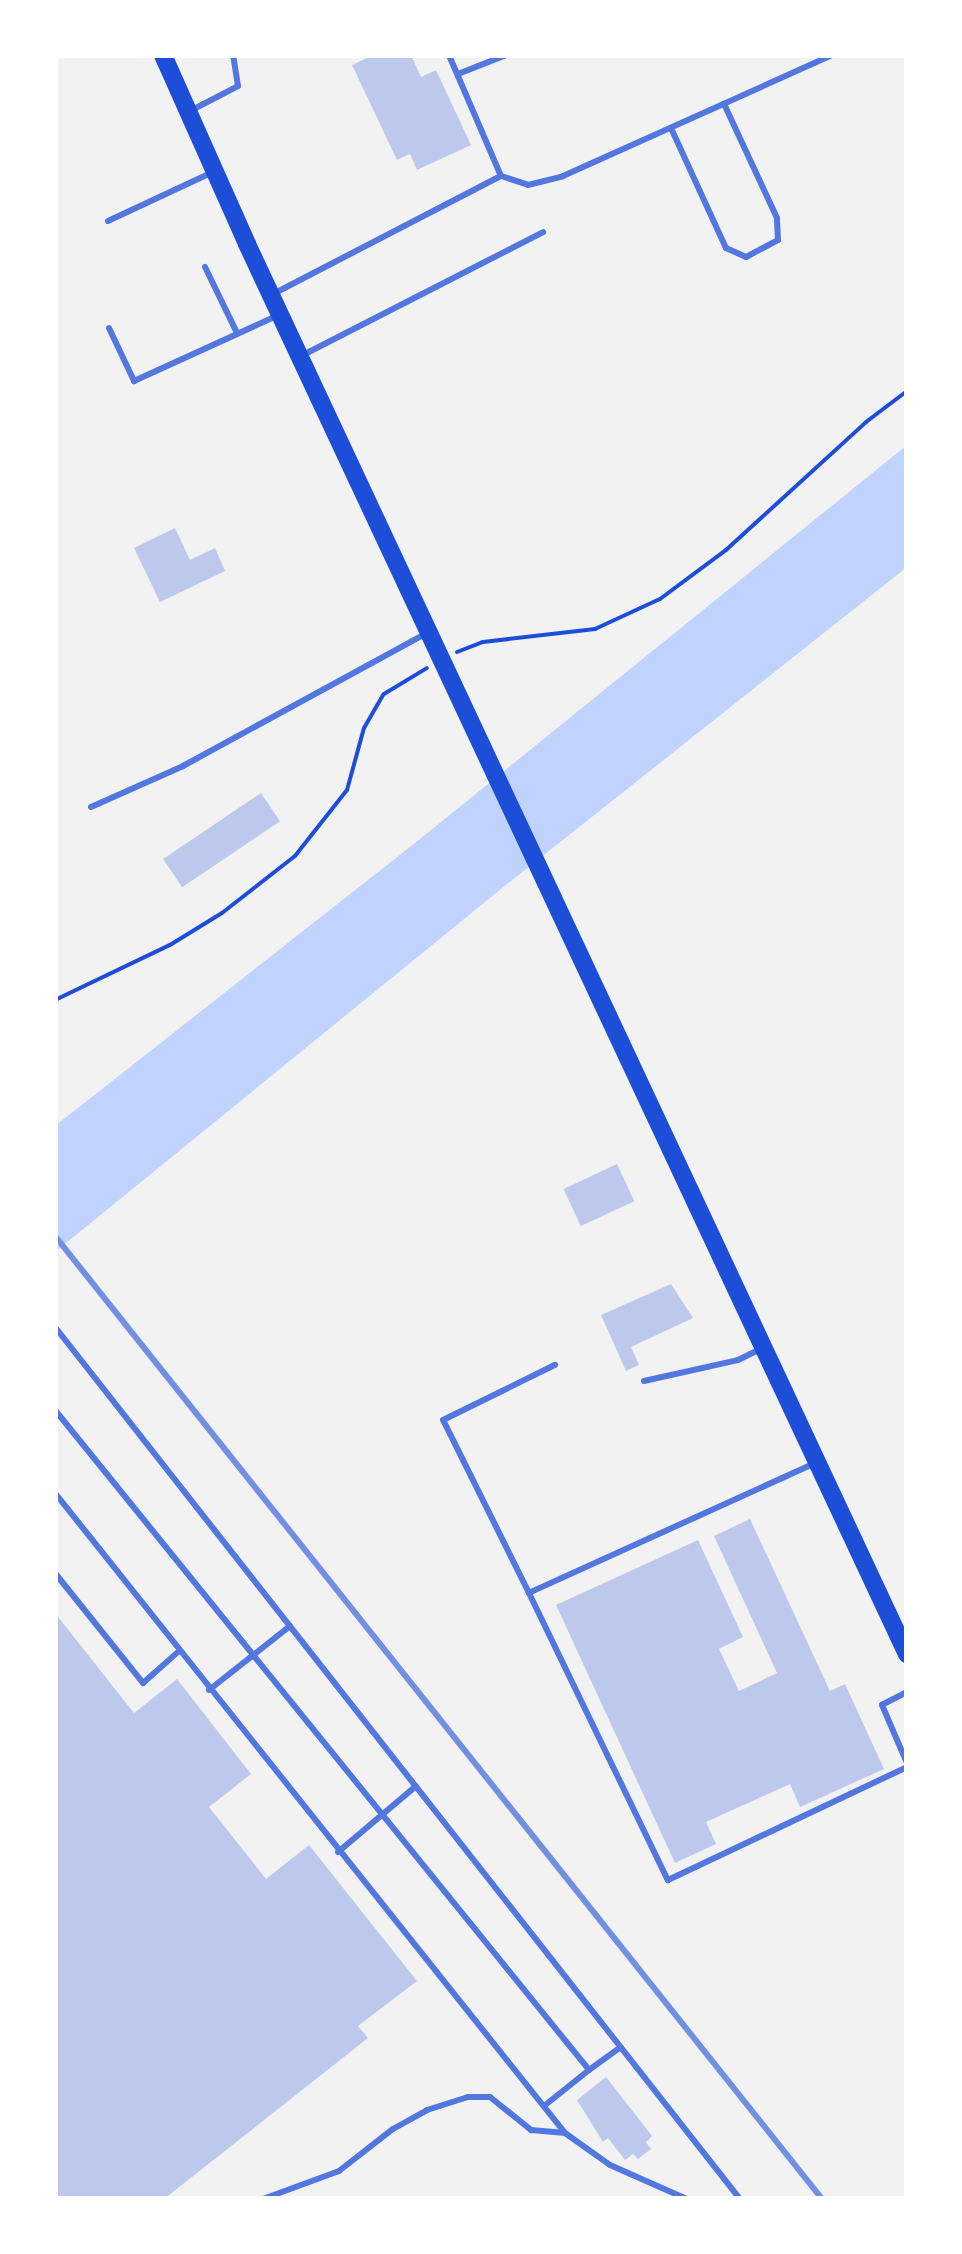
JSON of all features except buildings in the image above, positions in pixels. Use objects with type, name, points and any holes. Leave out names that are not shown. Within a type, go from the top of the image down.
[{"type":"main road","points":[[162,55],[270,295],[907,1654]]},
{"type":"lane","points":[[189,111],[238,86],[233,55]]},
{"type":"lane","points":[[449,55],[502,176]]},
{"type":"lane","points":[[458,74],[506,55]]},
{"type":"lane","points":[[270,295],[502,176],[528,185],[563,176],[832,55]]},
{"type":"lane","points":[[671,128],[726,248],[746,257],[778,240],[776,218],[724,104]]},
{"type":"lane","points":[[108,221],[216,170]]},
{"type":"lane","points":[[300,357],[543,232]]},
{"type":"lane","points":[[205,267],[237,334]]},
{"type":"lane","points":[[110,328],[134,381],[280,314]]},
{"type":"lane","points":[[91,807],[183,766],[430,631]]},
{"type":"lane","points":[[55,1327],[740,2199]]},
{"type":"lane","points":[[644,1382],[738,1360],[764,1348]]},
{"type":"lane","points":[[555,1365],[443,1420],[668,1880],[907,1765],[882,1705],[907,1692]]},
{"type":"lane","points":[[55,1410],[589,2070]]},
{"type":"lane","points":[[530,1593],[818,1462]]},
{"type":"lane","points":[[55,1493],[565,2133],[610,2164],[687,2199]]},
{"type":"lane","points":[[55,1573],[143,1683],[179,1651]]},
{"type":"lane","points":[[210,1690],[290,1626]]},
{"type":"lane","points":[[338,1852],[416,1786]]},
{"type":"lane","points":[[544,2106],[621,2047]]},
{"type":"lane","points":[[263,2199],[339,2170],[393,2129],[427,2110],[468,2097],[490,2097],[532,2130],[565,2133]]},
{"type":"water","points":[[907,445],[907,567],[501,889],[55,1252],[55,1126],[415,843]]},
{"type":"railway","points":[[55,1236],[822,2199]]}]
